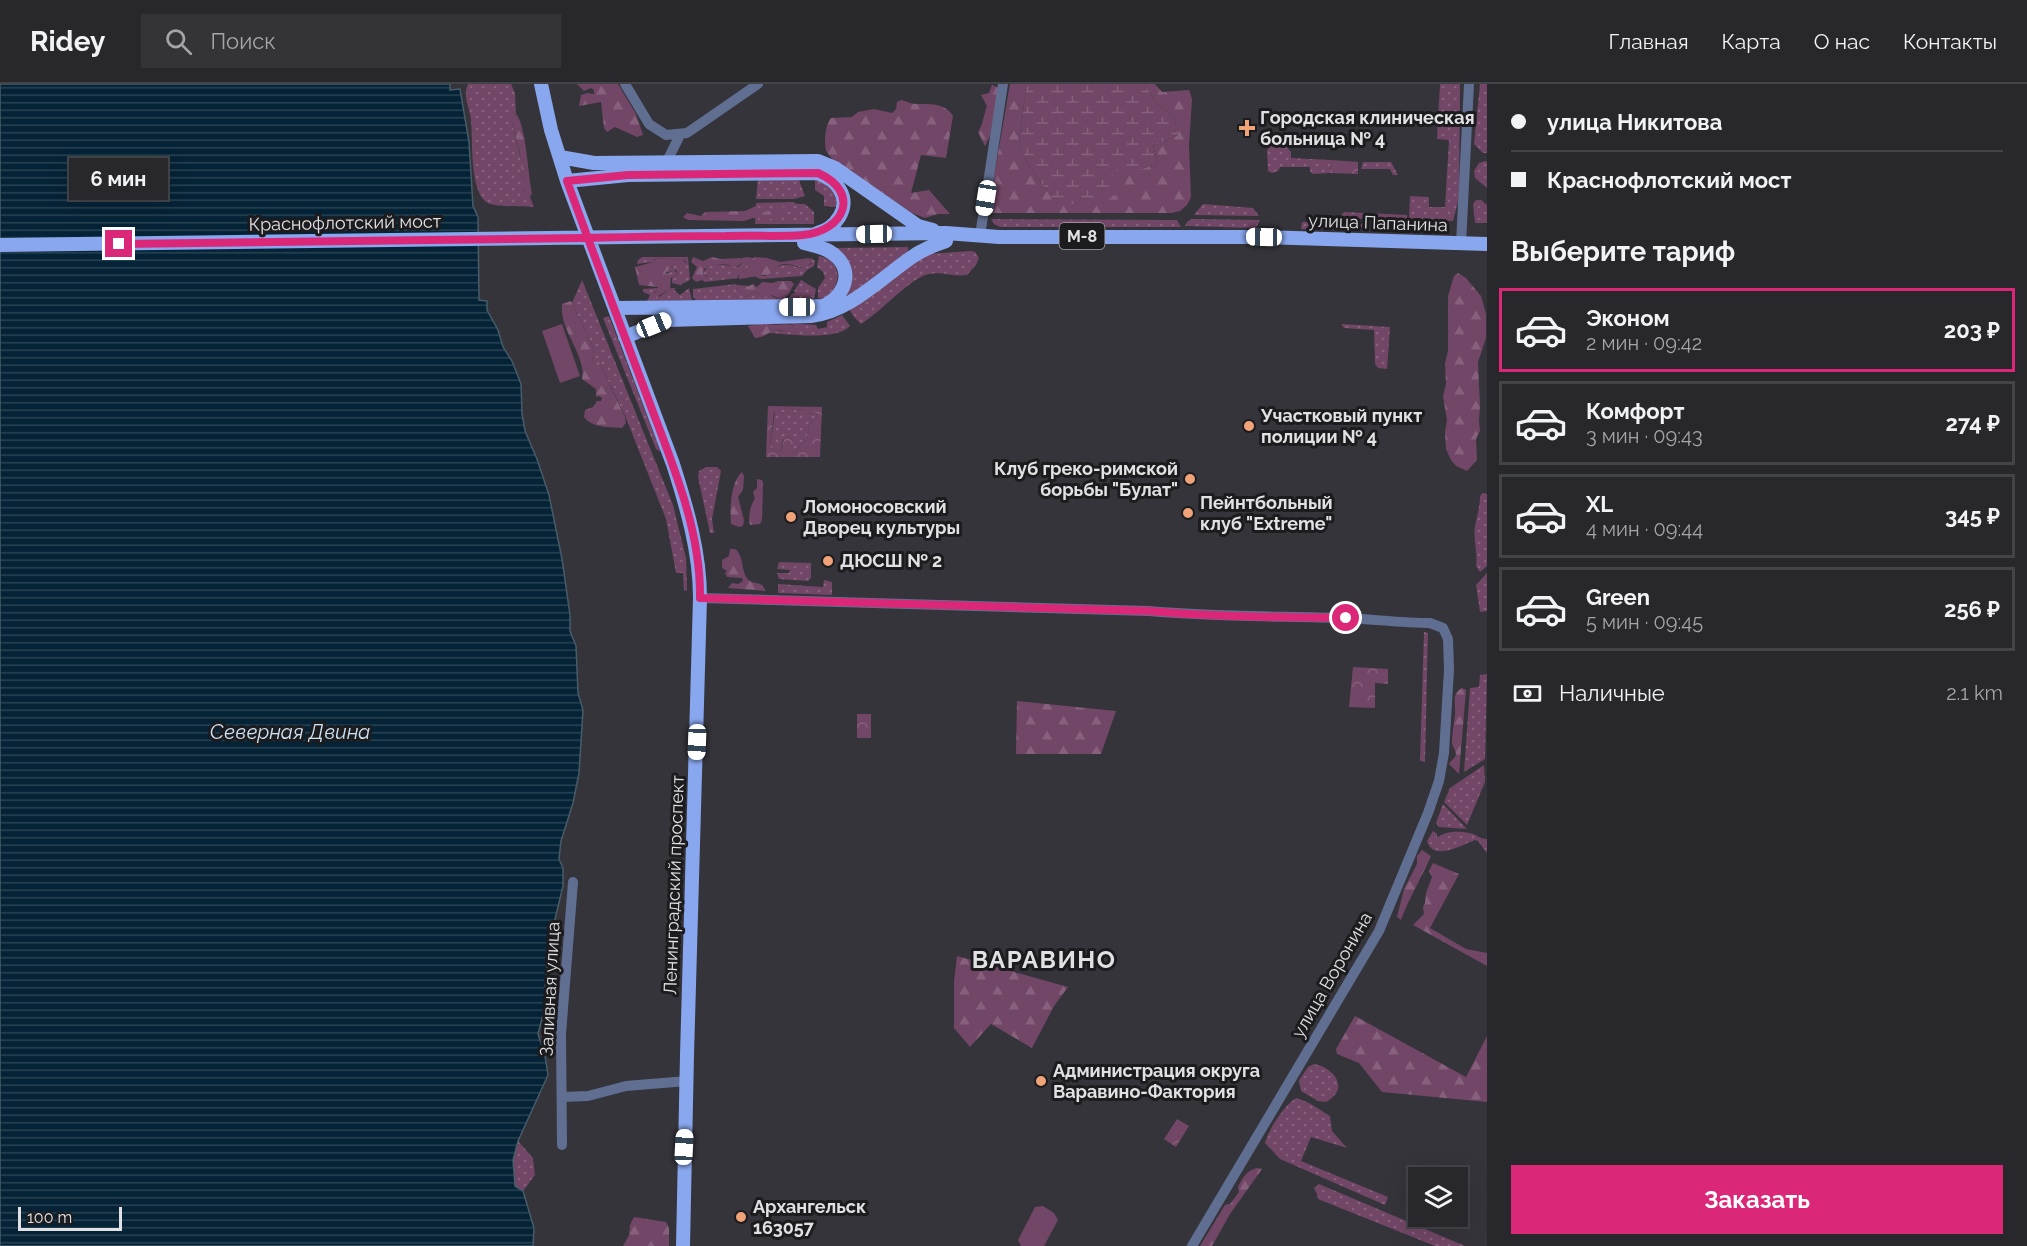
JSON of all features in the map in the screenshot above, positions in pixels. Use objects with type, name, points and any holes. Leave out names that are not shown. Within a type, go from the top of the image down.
[{"type":"main road","name":"Ленинградский проспект","points":[[541,84],[567,181],[673,464],[696,546],[700,598],[683,1246]]},
{"type":"main road","points":[[560,157],[594,163],[818,161],[836,168],[918,226],[946,237]]},
{"type":"main road","points":[[567,181],[628,175],[818,173],[831,180],[841,191],[843,207],[832,226],[803,239]]},
{"type":"main road","name":"улица Папанина","points":[[689,241],[980,236],[1183,236],[1293,237],[1487,244]]},
{"type":"main road","points":[[625,337],[667,320],[828,314],[842,308],[913,256],[946,237]]},
{"type":"main road","points":[[615,308],[823,306],[841,292],[846,282],[845,271],[834,255],[803,239]]},
{"type":"main road","name":"Краснофлотский мост","points":[[0,245],[689,241]]},
{"type":"main road","name":"Краснофлотский мост","points":[[0,254],[689,241]]},
{"type":"street","points":[[625,84],[649,124],[666,135],[680,135],[697,127],[758,84]]},
{"type":"street","points":[[980,236],[1003,84]]},
{"type":"street","points":[[1461,244],[1469,84]]},
{"type":"street","points":[[666,163],[680,135]]},
{"type":"street","name":"улица Воронина","points":[[700,598],[1346,618],[1430,623],[1443,628],[1448,639],[1449,670],[1444,753],[1439,781],[1428,813],[1379,931],[1192,1246]]},
{"type":"street","name":"Заливная улица","points":[[562,1145],[561,1034],[573,882]]},
{"type":"street","points":[[562,1097],[588,1096],[626,1086],[687,1081]]},
{"type":"green space","points":[[468,84],[511,84],[515,93],[516,114],[512,117],[512,122],[523,168],[524,191],[530,197],[534,207],[491,204],[482,198],[473,165],[471,120],[466,98]]},
{"type":"green space","points":[[577,84],[618,84],[636,114],[643,135],[637,137],[615,127],[607,132],[604,128],[601,102],[579,106],[581,95],[594,94],[594,90],[591,88],[584,91]]},
{"type":"green space","points":[[1010,84],[1029,84],[1026,87],[1019,144],[1027,162],[1054,201],[1116,196],[1111,174],[1121,169],[1142,169],[1158,163],[1153,146],[1178,135],[1174,116],[1158,105],[1144,84],[1155,84],[1162,92],[1189,90],[1192,99],[1189,145],[1191,197],[1187,205],[1180,211],[1172,213],[992,213],[989,205]]},
{"type":"green space","points":[[1029,84],[1144,84],[1158,105],[1174,116],[1178,135],[1153,146],[1158,163],[1142,169],[1121,169],[1112,174],[1117,196],[1086,204],[1054,201],[1027,162],[1019,144],[1026,87]]},
{"type":"green space","points":[[1440,84],[1460,84],[1459,198],[1453,221],[1409,220],[1410,196],[1429,197],[1429,207],[1445,207],[1449,140],[1437,139]]},
{"type":"green space","points":[[1480,84],[1487,84],[1487,153],[1483,153],[1474,144]]},
{"type":"green space","points":[[992,85],[999,88],[990,136],[985,146],[978,132],[987,106],[981,95],[989,93]]},
{"type":"green space","points":[[901,100],[914,104],[942,106],[953,116],[946,158],[921,155],[911,193],[929,190],[950,214],[938,214],[925,218],[912,213],[832,159],[826,151],[825,134],[831,118],[852,117],[858,112],[874,109],[892,113],[896,109],[897,102]]},
{"type":"green space","points":[[516,114],[524,139],[532,193],[530,197],[526,195],[523,186],[520,154],[512,122],[512,117]]},
{"type":"green space","points":[[1271,146],[1286,146],[1291,152],[1291,158],[1331,160],[1330,173],[1313,174],[1310,167],[1280,167],[1278,171],[1272,173],[1268,171],[1267,150]]},
{"type":"green space","points":[[1331,160],[1358,162],[1358,174],[1330,173]]},
{"type":"green space","points":[[1363,162],[1391,162],[1398,175],[1393,175],[1390,169],[1361,169]]},
{"type":"green space","points":[[1487,162],[1487,188],[1475,178],[1474,171],[1479,163]]},
{"type":"green space","points":[[758,179],[799,180],[805,196],[794,199],[756,199]]},
{"type":"green space","points":[[815,179],[829,182],[837,200],[836,207],[824,206],[824,196],[815,190]]},
{"type":"green space","points":[[1476,200],[1481,200],[1487,205],[1487,223],[1475,223],[1473,204]]},
{"type":"green space","points":[[756,203],[805,204],[814,212],[814,224],[755,224]]},
{"type":"green space","points":[[1203,204],[1253,208],[1259,216],[1194,215]]},
{"type":"green space","points":[[756,206],[759,208],[760,215],[767,211],[776,211],[782,206],[787,210],[773,219],[753,218],[744,221],[688,220],[683,217],[687,213],[701,216],[705,212],[745,211]]},
{"type":"green space","points":[[1344,212],[1407,215],[1407,220],[1339,218]]},
{"type":"green space","points":[[991,219],[1177,220],[1181,227],[1000,227]]},
{"type":"green space","points":[[1192,219],[1260,220],[1256,228],[1185,226]]},
{"type":"green space","points":[[1302,222],[1362,224],[1362,227],[1349,230],[1301,229]]},
{"type":"green space","points":[[908,247],[908,252],[837,305],[845,293],[835,248]]},
{"type":"green space","points":[[975,252],[979,258],[967,275],[934,273],[921,277],[904,288],[861,324],[849,309],[927,254]]},
{"type":"green space","points":[[819,256],[833,263],[838,276],[833,289],[821,299],[818,298],[818,288],[825,278],[823,272],[817,267]]},
{"type":"green space","points":[[642,257],[688,257],[690,280],[680,285],[672,283],[672,278],[678,274],[676,270],[665,273],[674,265],[687,263],[684,260],[656,258],[653,262],[637,264]]},
{"type":"green space","points":[[693,257],[703,261],[712,257],[741,258],[743,262],[735,268],[723,264],[708,267],[703,273],[708,278],[696,282],[692,278],[697,267],[691,262]]},
{"type":"green space","points":[[755,257],[780,262],[809,258],[812,262],[805,267],[784,264],[768,275],[739,279],[739,273],[747,270],[749,261]]},
{"type":"green space","points":[[657,258],[683,260],[687,264],[684,267],[674,265],[665,273],[674,270],[678,274],[671,278],[670,289],[655,298],[653,296],[658,287],[639,285],[635,267],[653,262]]},
{"type":"green space","points":[[742,258],[753,258],[747,270],[739,273],[738,278],[705,282],[700,279],[708,277],[703,273],[707,267],[716,264],[738,267],[742,263]]},
{"type":"green space","points":[[811,258],[815,261],[814,266],[802,276],[762,279],[755,277],[765,276],[783,265],[800,268],[807,266],[812,263]]},
{"type":"green space","points":[[1458,273],[1466,278],[1481,296],[1486,314],[1486,338],[1478,362],[1480,431],[1476,439],[1477,460],[1467,471],[1456,466],[1446,449],[1447,420],[1443,396],[1448,351],[1448,296],[1454,276]]},
{"type":"green space","points":[[582,280],[673,505],[686,558],[687,590],[684,591],[683,573],[676,573],[666,519],[626,418],[599,362],[594,363],[592,360],[594,349],[572,303]]},
{"type":"green space","points":[[801,280],[816,289],[814,299],[789,298],[796,292],[794,291]]},
{"type":"green space","points":[[791,281],[794,284],[789,293],[780,299],[771,295],[766,298],[755,292],[745,297],[735,287],[753,284],[757,287],[762,282]]},
{"type":"green space","points":[[736,284],[736,289],[745,297],[755,292],[766,298],[770,295],[777,299],[789,293],[784,300],[696,301],[693,296],[693,289]]},
{"type":"green space","points":[[658,288],[654,293],[659,297],[671,288],[676,288],[674,290],[680,295],[689,288],[692,300],[647,301],[650,295],[643,292],[643,289]]},
{"type":"green space","points":[[571,301],[594,349],[592,360],[599,362],[625,417],[626,423],[622,428],[596,425],[584,417],[585,410],[593,407],[602,398],[596,397],[596,389],[582,379],[581,361],[562,314],[562,304]]},
{"type":"green space","points":[[842,315],[850,326],[835,334],[812,336],[769,333],[797,330],[790,323],[816,325],[818,329],[827,327],[827,322]]},
{"type":"green space","points":[[609,316],[661,452],[656,449],[603,318]]},
{"type":"green space","points":[[763,323],[791,325],[797,330],[794,332],[777,330],[755,338],[748,326]]},
{"type":"green space","points":[[562,324],[580,376],[560,383],[542,331]]},
{"type":"green space","points":[[1341,324],[1390,327],[1387,369],[1378,368],[1375,364],[1374,330],[1344,328]]},
{"type":"green space","points":[[768,406],[822,407],[820,457],[766,457]],"holes":[[[788,407],[794,410],[804,409],[810,414],[816,413],[817,417],[809,425],[807,440],[801,443],[796,453],[793,451],[793,440],[788,436],[784,439],[781,450],[775,453],[770,446],[774,413]]]},
{"type":"green space","points":[[788,407],[794,410],[804,409],[810,414],[816,413],[817,417],[809,425],[807,440],[801,443],[796,453],[793,451],[793,440],[788,436],[783,440],[781,450],[775,453],[770,446],[775,412]]},
{"type":"green space","points":[[706,467],[717,467],[721,471],[712,519],[714,533],[710,533],[698,477],[699,471]]},
{"type":"green space","points":[[742,472],[743,490],[738,497],[744,520],[743,526],[739,527],[731,524],[731,504],[735,483]]},
{"type":"green space","points":[[757,479],[762,480],[763,484],[762,520],[760,524],[750,525],[750,512],[755,499],[753,492],[757,488]]},
{"type":"green space","points":[[1483,493],[1487,494],[1487,566],[1480,572],[1476,566],[1475,526],[1480,496]]},
{"type":"green space","points":[[730,549],[738,552],[748,579],[762,585],[766,591],[728,588],[732,583],[738,584],[743,581],[742,578],[727,577],[725,573],[727,571],[722,568],[722,560],[729,556]]},
{"type":"green space","points":[[779,562],[811,563],[811,578],[808,581],[779,579],[777,573],[789,573],[790,570],[777,569]]},
{"type":"green space","points":[[1487,573],[1487,611],[1480,612],[1476,585]]},
{"type":"green space","points":[[824,580],[832,582],[832,595],[778,593],[778,584],[823,587]]},
{"type":"green space","points":[[1424,632],[1428,633],[1425,762],[1420,761]]},
{"type":"green space","points":[[1353,667],[1388,669],[1388,684],[1375,683],[1375,708],[1349,707]]},
{"type":"green space","points":[[1487,674],[1485,759],[1464,772],[1470,688],[1479,687],[1480,675]]},
{"type":"green space","points":[[1462,688],[1466,690],[1459,774],[1449,764],[1456,755],[1452,743],[1455,696]]},
{"type":"green space","points":[[1017,701],[1116,711],[1101,754],[1016,754]]},
{"type":"green space","points":[[857,714],[871,714],[871,738],[857,738]]},
{"type":"green space","points":[[1484,765],[1485,782],[1467,825],[1444,802],[1450,788]]},
{"type":"green space","points":[[1443,804],[1467,829],[1439,827],[1436,823]]},
{"type":"green space","points":[[1433,831],[1437,834],[1437,838],[1448,833],[1465,832],[1487,839],[1487,853],[1475,840],[1448,850],[1435,850],[1427,841]]},
{"type":"green space","points":[[1422,850],[1431,856],[1401,920],[1397,917],[1404,889],[1417,864],[1417,856]]},
{"type":"green space","points":[[1433,863],[1459,874],[1430,928],[1466,949],[1487,953],[1487,966],[1413,925],[1424,914],[1426,893],[1432,877],[1429,871]]},
{"type":"green space","points":[[957,956],[1068,987],[1054,1006],[1032,1048],[991,1024],[970,1047],[954,1028],[954,982]]},
{"type":"green space","points":[[1355,1016],[1466,1077],[1487,1036],[1487,1102],[1382,1092],[1359,1063],[1337,1054],[1336,1049]]},
{"type":"green space","points":[[1314,1064],[1328,1070],[1337,1080],[1337,1091],[1326,1102],[1318,1101],[1301,1091],[1299,1080],[1308,1067]]},
{"type":"green space","points":[[1297,1098],[1330,1116],[1332,1131],[1347,1148],[1311,1137],[1301,1161],[1388,1197],[1385,1205],[1280,1159],[1265,1143],[1287,1105]]},
{"type":"green space","points":[[1177,1119],[1189,1126],[1176,1147],[1164,1139]]},
{"type":"green space","points":[[518,1141],[533,1158],[535,1175],[523,1191],[515,1186],[513,1160]]},
{"type":"green space","points":[[1257,1168],[1262,1169],[1230,1214],[1212,1246],[1200,1246],[1225,1205],[1230,1204],[1239,1192],[1238,1187],[1243,1177]]},
{"type":"green space","points":[[1319,1184],[1408,1222],[1408,1227],[1420,1227],[1465,1246],[1435,1246],[1318,1199],[1314,1188]]},
{"type":"green space","points":[[1043,1206],[1054,1213],[1058,1220],[1044,1246],[1021,1246],[1018,1240],[1035,1207]]},
{"type":"green space","points":[[634,1217],[666,1222],[669,1228],[669,1246],[623,1246]]},
{"type":"water","name":"Северная Двина","points":[[0,84],[450,84],[450,90],[460,89],[469,142],[473,206],[478,217],[479,300],[487,301],[487,310],[521,384],[525,431],[549,495],[562,559],[570,631],[576,646],[578,693],[583,710],[579,773],[573,803],[561,841],[559,859],[563,868],[563,886],[550,940],[545,988],[547,999],[538,1034],[548,1075],[518,1141],[513,1160],[515,1186],[523,1191],[534,1228],[533,1246],[0,1246]]},
{"type":"place","name":"Городская клиническая больница № 4","points":[[1247,128]]},
{"type":"place","name":"Участковый пункт полиции № 4","points":[[1249,426]]},
{"type":"place","name":"Клуб греко-римской борьбы \"Булат\"","points":[[1190,479]]},
{"type":"place","name":"Пейнтбольный клуб \"Extreme\"","points":[[1188,513]]},
{"type":"place","name":"Ломоносовский Дворец культуры","points":[[791,517]]},
{"type":"place","name":"ДЮСШ № 2","points":[[828,561]]},
{"type":"place","name":"Администрация округа Варавино-Фактория","points":[[1041,1081]]},
{"type":"place","name":"Архангельск 163057","points":[[741,1217]]},
{"type":"district","name":"ВАРАВИНО","points":[[1044,960]]},
{"type":"route","points":[[119,244],[452,239],[547,238],[571,238],[594,238],[803,235],[821,232],[832,226],[843,207],[843,198],[837,185],[818,173],[628,175],[567,181],[583,224],[591,246],[673,464],[686,504],[699,564],[700,598],[1346,618]]}]
